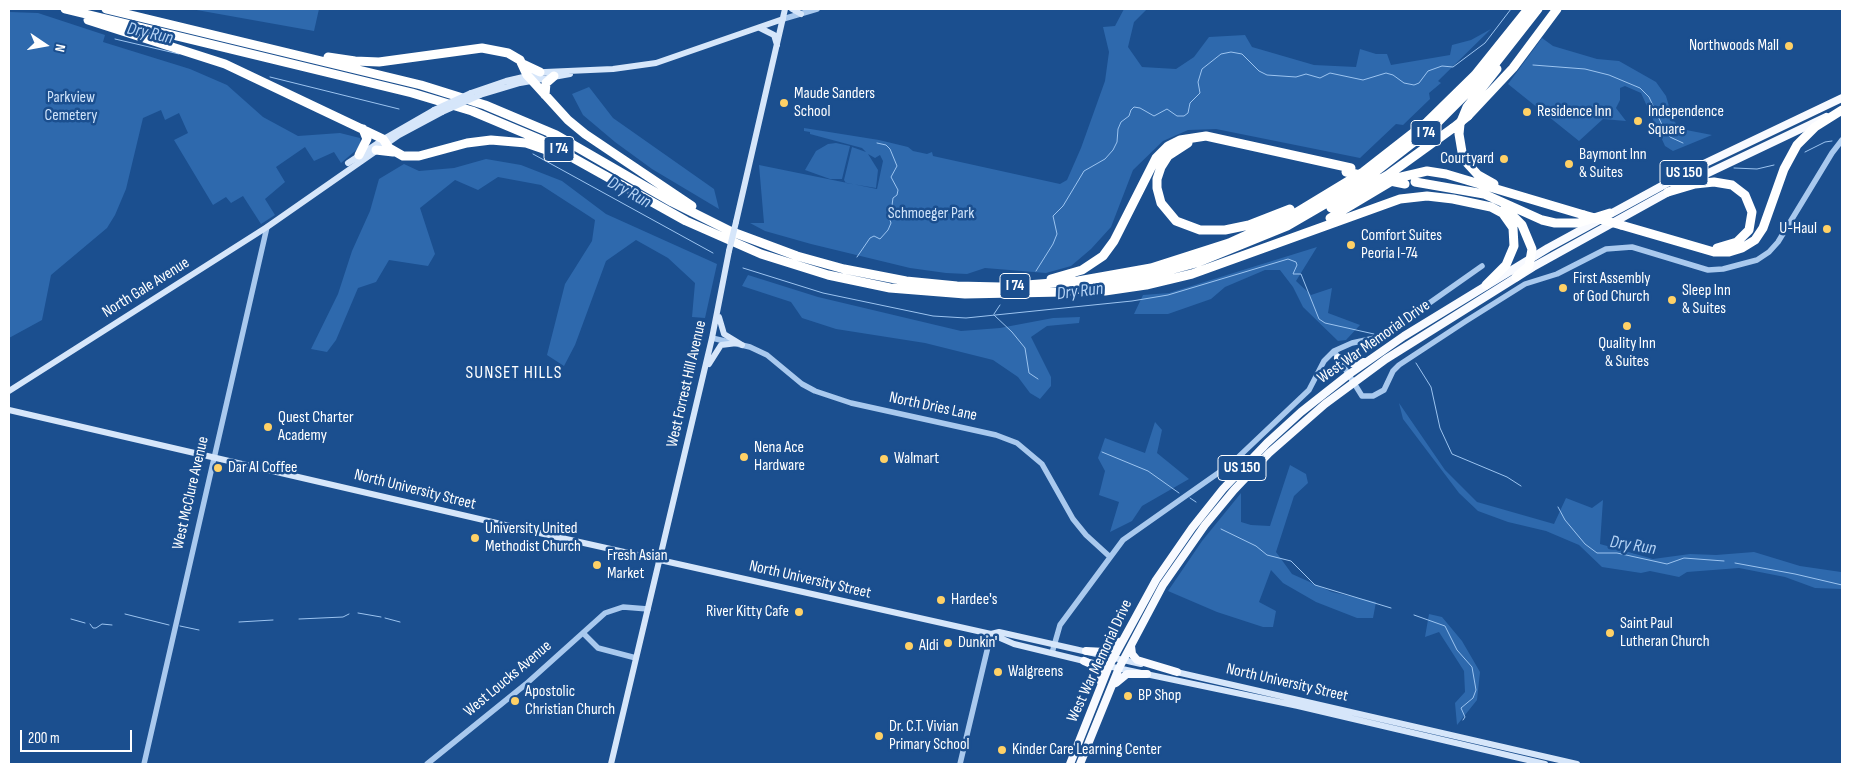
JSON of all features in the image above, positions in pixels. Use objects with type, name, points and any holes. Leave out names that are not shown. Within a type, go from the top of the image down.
[{"type":"highway","name":"I 74","points":[[66,9],[412,93],[472,111],[542,140],[705,230],[788,263],[890,288],[951,294],[1063,292],[1133,280],[1170,271],[1212,257],[1287,226],[1361,183],[1421,138],[1476,85],[1538,9]]},
{"type":"highway","points":[[66,9],[78,16],[225,64],[363,129],[384,141],[396,154]]},
{"type":"highway","name":"I 74","points":[[106,9],[421,86],[485,105],[560,137],[676,204],[746,238],[831,265],[906,281],[966,286],[1031,286],[1131,272],[1179,260],[1229,243],[1271,225],[1332,193],[1391,152],[1458,93],[1498,48],[1528,9]]},
{"type":"highway","points":[[1458,93],[1522,9]]},
{"type":"highway","points":[[1542,9],[1522,38],[1466,109],[1460,127],[1461,150],[1473,169],[1490,182],[1587,213]]},
{"type":"highway","points":[[1287,226],[1300,223],[1355,195],[1454,128],[1468,116],[1513,68],[1557,9]]},
{"type":"highway","points":[[158,21],[352,61],[389,61],[487,48],[508,53],[523,64],[540,72]]},
{"type":"highway","points":[[523,64],[530,78],[568,120],[595,142],[671,193],[746,238]]},
{"type":"highway","points":[[545,95],[546,83],[554,76]]},
{"type":"highway","name":"West War Memorial Drive","points":[[1070,764],[1109,666],[1140,606],[1186,537],[1233,478],[1284,427],[1366,362],[1486,285],[1610,213],[1744,143],[1842,98]]},
{"type":"highway","points":[[1214,266],[1327,219],[1397,178],[1417,172],[1446,174],[1587,213],[1714,252],[1732,252],[1745,247],[1762,231],[1784,169],[1797,145],[1814,127],[1842,110]]},
{"type":"highway","name":"West War Memorial Drive","points":[[1080,764],[1119,668],[1133,639],[1178,564],[1230,494],[1286,437],[1352,382],[1516,277],[1668,192],[1842,110]]},
{"type":"highway","points":[[359,155],[367,139],[363,129]]},
{"type":"highway","points":[[906,281],[994,283],[1041,280],[1084,270],[1101,258],[1111,246],[1156,158],[1168,146],[1186,138],[1206,136],[1348,170]]},
{"type":"highway","points":[[376,150],[405,156],[419,156],[486,140],[526,143],[549,151],[668,213],[705,230]]},
{"type":"highway","points":[[1332,193],[1320,195],[1249,225],[1225,230],[1206,230],[1187,226],[1171,216],[1161,203],[1157,185],[1160,168],[1169,155],[1184,144],[1200,141],[1480,195],[1501,205],[1516,218],[1531,244],[1532,258],[1527,269],[1516,277]]},
{"type":"highway","points":[[1410,182],[1484,194],[1542,220],[1555,223],[1575,223],[1610,213]]},
{"type":"highway","points":[[1410,182],[1483,202],[1497,208],[1506,215],[1514,230],[1514,249],[1506,265],[1486,285]]},
{"type":"highway","points":[[1624,224],[1718,248],[1737,242],[1749,230],[1752,214],[1750,204],[1745,195],[1734,186],[1718,182],[1702,182],[1668,192]]},
{"type":"highway","points":[[1063,292],[1078,293],[1146,285],[1214,266],[1382,203],[1403,198],[1427,196],[1453,199],[1494,207],[1506,215]]},
{"type":"highway","points":[[1338,357],[1352,363],[1366,362]]},
{"type":"highway","points":[[1086,651],[1104,652],[1115,646],[1140,606]]},
{"type":"highway","points":[[1133,639],[1131,650],[1135,658],[1177,672]]},
{"type":"highway","points":[[1084,661],[1096,666],[1101,672],[1102,678],[1099,690]]},
{"type":"highway","points":[[1086,748],[1118,679],[1129,673],[1147,674]]},
{"type":"main road","name":"West Forrest Hill Avenue","points":[[610,764],[712,338],[736,222],[785,9]]},
{"type":"main road","points":[[792,9],[801,14]]},
{"type":"main road","name":"North Gale Avenue","points":[[9,391],[267,228],[359,155],[434,110],[471,93],[530,78],[656,63],[783,19]]},
{"type":"main road","points":[[760,28],[774,35],[777,45]]},
{"type":"main road","name":"North Gale Avenue","points":[[296,206],[376,150],[384,141],[442,112],[530,78],[540,72],[584,71]]},
{"type":"main road","points":[[719,301],[720,329],[727,337],[739,344]]},
{"type":"main road","points":[[702,379],[719,347],[739,344]]},
{"type":"main road","name":"North University Street","points":[[9,410],[659,560],[991,634],[999,632],[1086,651],[1543,762]]},
{"type":"main road","name":"North University Street","points":[[991,634],[997,639],[1017,645],[1084,661],[1298,706],[1543,762],[1577,764]]},
{"type":"main road","points":[[1017,645],[1047,646],[1054,644]]},
{"type":"street","name":"North Gale Avenue","points":[[783,19],[817,9]]},
{"type":"street","points":[[1338,357],[1362,396],[1379,394],[1399,365],[1466,321],[1525,284],[1556,274],[1607,248],[1621,246],[1635,248],[1709,270],[1723,269],[1759,258],[1778,242],[1832,153],[1842,140]]},
{"type":"street","name":"West McClure Avenue","points":[[144,764],[267,228]]},
{"type":"street","points":[[1052,653],[1061,623],[1109,556],[1135,530],[1231,463],[1309,390],[1324,361],[1338,357],[1352,343],[1375,338],[1391,330],[1482,266]]},
{"type":"street","name":"North Dries Lane","points":[[712,338],[739,344],[767,355],[802,384],[815,391],[851,403],[992,434],[1016,443],[1042,464],[1073,519],[1088,537],[1109,556]]},
{"type":"street","points":[[1324,361],[1338,357]]},
{"type":"street","name":"West Loucks Avenue","points":[[427,764],[526,684],[605,613],[622,607],[648,609]]},
{"type":"street","points":[[583,632],[598,648],[636,658]]},
{"type":"street","points":[[960,764],[991,634]]},
{"type":"green space","points":[[191,9],[319,9],[314,31]]},
{"type":"green space","name":"Schmoeger Park","points":[[1124,9],[1147,9],[1134,22],[1128,47],[1142,67],[1176,69],[1194,57],[1209,37],[1245,35],[1252,47],[1314,65],[1356,67],[1360,49],[1376,54],[1387,54],[1391,65],[1450,55],[1452,45],[1471,40],[1491,29],[1438,81],[1441,83],[1429,93],[1430,99],[1403,125],[1396,124],[1360,158],[1216,129],[1188,130],[1163,141],[1133,170],[1111,227],[1091,249],[1071,266],[1046,273],[985,268],[967,274],[910,268],[811,244],[765,231],[750,223],[764,223],[759,165],[846,183],[844,180],[852,147],[866,152],[862,148],[810,134],[810,132],[804,131],[804,128],[879,140],[908,147],[913,151],[927,154],[932,152],[933,156],[1060,184],[1067,180],[1081,148],[1105,81],[1109,52],[1103,27],[1115,26]],"holes":[[[868,154],[875,158],[880,155],[883,161],[877,189],[854,184],[876,188],[878,170]]]},
{"type":"green space","name":"Parkview Cemetery","points":[[9,12],[38,13],[105,35],[103,42],[190,69],[227,85],[263,117],[298,136],[340,133],[360,138],[361,146],[341,163],[334,152],[314,161],[305,147],[276,167],[285,182],[265,199],[275,215],[261,224],[243,196],[231,203],[226,197],[213,205],[174,140],[188,133],[179,113],[165,120],[161,110],[143,118],[126,189],[115,215],[107,228],[51,275],[42,320],[9,338]]},
{"type":"green space","points":[[1542,38],[1553,46],[1597,59],[1619,61],[1656,82],[1666,96],[1673,120],[1681,129],[1712,135],[1673,151],[1665,146],[1641,93],[1625,86],[1620,88],[1620,100],[1616,108],[1626,121],[1603,119],[1579,141],[1508,84]]},
{"type":"green space","points":[[589,87],[613,118],[714,189],[719,209],[652,169],[615,142],[583,115],[572,94]]},
{"type":"green space","points":[[836,143],[850,146],[842,179],[830,179],[805,170],[816,151],[828,144]]},
{"type":"green space","points":[[486,159],[521,165],[562,181],[606,214],[717,264],[705,318],[692,317],[695,283],[668,258],[636,240],[606,261],[575,345],[564,366],[547,355],[565,284],[592,241],[595,220],[541,185],[498,177],[478,190],[455,180],[420,208],[435,254],[428,266],[389,260],[376,282],[358,288],[336,340],[327,352],[311,349],[338,294],[352,251],[370,211],[379,179],[404,164],[419,171],[454,168]]},
{"type":"green space","points":[[1317,247],[1296,281],[1311,295],[1332,288],[1328,313],[1360,325],[1346,340],[1338,341],[1303,307],[1293,287],[1280,270],[1265,270],[1225,287],[1211,299],[1168,314],[1134,314],[1143,295],[1169,293]]},
{"type":"green space","points":[[748,275],[818,297],[961,331],[1000,328],[1053,318],[1080,317],[1079,323],[1047,326],[1031,337],[1051,377],[1051,386],[1040,399],[1030,393],[1018,377],[993,360],[925,343],[836,329],[802,318],[791,302],[742,286]]},
{"type":"green space","points":[[1399,403],[1445,470],[1477,502],[1554,524],[1566,498],[1592,508],[1603,500],[1600,544],[1653,559],[1690,554],[1716,555],[1754,552],[1800,566],[1841,572],[1842,589],[1815,588],[1785,577],[1739,568],[1687,572],[1679,577],[1650,571],[1641,573],[1602,567],[1579,545],[1546,531],[1508,522],[1478,511],[1459,493],[1403,419]]},
{"type":"green space","points":[[1155,422],[1162,430],[1157,453],[1189,479],[1142,506],[1132,521],[1110,532],[1119,502],[1099,495],[1105,471],[1098,458],[1105,438],[1145,453]]},
{"type":"green space","points":[[1290,465],[1306,474],[1308,483],[1294,496],[1276,552],[1292,574],[1332,592],[1376,602],[1373,618],[1357,618],[1316,602],[1283,583],[1271,570],[1259,602],[1276,611],[1273,627],[1263,627],[1217,612],[1168,591],[1202,541],[1241,493],[1241,522],[1251,525],[1270,526]]},
{"type":"green space","points":[[1429,614],[1442,617],[1462,641],[1480,672],[1477,700],[1457,725],[1455,703],[1465,692],[1464,671],[1439,632],[1425,637]]},
{"type":"waterway","points":[[1036,271],[1057,234],[1053,216],[1063,206],[1084,171],[1105,159],[1113,150],[1117,142],[1118,129],[1121,122],[1129,116],[1131,110],[1134,107],[1140,108],[1154,116],[1167,109],[1177,116],[1184,116],[1188,113],[1190,103],[1200,93],[1198,82],[1202,69],[1221,54],[1231,52],[1242,54],[1259,71],[1267,75],[1296,77],[1306,74],[1320,78],[1330,73],[1363,80],[1386,73],[1393,75],[1404,83],[1414,85],[1419,83],[1428,71],[1442,66],[1453,67],[1485,43],[1511,9]]},
{"type":"waterway","name":"Dry Run","points":[[115,39],[179,54]]},
{"type":"waterway","points":[[1533,65],[1585,69],[1609,75],[1640,88],[1649,97],[1664,129],[1670,137],[1683,143]]},
{"type":"waterway","name":"Dry Run","points":[[270,77],[399,109]]},
{"type":"waterway","points":[[1805,152],[1825,142],[1832,141]]},
{"type":"waterway","points":[[857,257],[870,238],[874,236],[880,239],[888,230],[891,223],[893,198],[897,195],[898,190],[891,177],[897,166],[890,149],[886,145],[877,143]]},
{"type":"waterway","name":"Dry Run","points":[[533,154],[713,253]]},
{"type":"waterway","points":[[1734,168],[1757,169],[1774,165]]},
{"type":"waterway","name":"Dry Run","points":[[743,268],[823,293],[933,316],[966,318],[1132,301],[1168,295],[1288,259],[1296,262],[1297,265],[1293,274],[1301,274],[1319,319],[1325,323],[1374,334]]},
{"type":"waterway","points":[[994,314],[1000,305]]},
{"type":"waterway","points":[[994,315],[1025,348],[1029,373],[1038,379]]},
{"type":"waterway","name":"Dry Run","points":[[1416,363],[1431,387],[1440,428],[1452,454],[1507,477],[1521,486]]},
{"type":"waterway","points":[[1102,452],[1148,471],[1179,493]]},
{"type":"waterway","points":[[1190,498],[1196,502]]},
{"type":"waterway","name":"Dry Run","points":[[1558,507],[1565,520],[1585,544],[1597,553],[1617,553],[1667,564],[1684,558],[1724,561]]},
{"type":"waterway","points":[[1221,529],[1256,546],[1267,555],[1291,561],[1315,585],[1391,608]]},
{"type":"waterway","name":"Dry Run","points":[[1735,563],[1842,585]]},
{"type":"waterway","points":[[358,613],[381,617]]},
{"type":"waterway","points":[[125,614],[169,625]]},
{"type":"waterway","points":[[299,619],[343,617],[349,614]]},
{"type":"waterway","points":[[1414,615],[1445,626],[1457,650],[1472,667],[1476,690],[1473,698],[1461,708],[1465,717],[1463,720]]},
{"type":"waterway","points":[[385,618],[400,622]]},
{"type":"waterway","points":[[71,619],[85,623]]},
{"type":"waterway","points":[[239,622],[273,620]]},
{"type":"waterway","points":[[90,624],[93,628],[102,624],[112,625]]},
{"type":"waterway","points":[[180,626],[199,630]]},
{"type":"place","name":"Northwoods Mall","points":[[1789,46]]},
{"type":"place","name":"Maude Sanders School","points":[[784,103]]},
{"type":"place","name":"Residence Inn","points":[[1527,112]]},
{"type":"place","name":"Independence Square","points":[[1638,121]]},
{"type":"place","name":"Courtyard","points":[[1504,159]]},
{"type":"place","name":"Baymont Inn & Suites","points":[[1569,164]]},
{"type":"place","name":"U-Haul","points":[[1827,229]]},
{"type":"place","name":"Comfort Suites Peoria I-74","points":[[1351,245]]},
{"type":"place","name":"First Assembly of God Church","points":[[1563,288]]},
{"type":"place","name":"Sleep Inn & Suites","points":[[1672,300]]},
{"type":"place","name":"Quality Inn & Suites","points":[[1627,326]]},
{"type":"place","name":"Quest Charter Academy","points":[[268,427]]},
{"type":"place","name":"Nena Ace Hardware","points":[[744,457]]},
{"type":"place","name":"Walmart","points":[[884,459]]},
{"type":"place","name":"Dar Al Coffee","points":[[218,468]]},
{"type":"place","name":"University United Methodist Church","points":[[475,538]]},
{"type":"place","name":"Fresh Asian Market","points":[[597,565]]},
{"type":"place","name":"Hardee's","points":[[941,600]]},
{"type":"place","name":"River Kitty Cafe","points":[[799,612]]},
{"type":"place","name":"Saint Paul Lutheran Church","points":[[1610,633]]},
{"type":"place","name":"Dunkin'","points":[[948,643]]},
{"type":"place","name":"Aldi","points":[[909,646]]},
{"type":"place","name":"Walgreens","points":[[998,672]]},
{"type":"place","name":"BP Shop","points":[[1128,696]]},
{"type":"place","name":"Apostolic Christian Church","points":[[515,701]]},
{"type":"place","name":"Dr. C.T. Vivian Primary School","points":[[879,736]]},
{"type":"place","name":"Kinder Care Learning Center","points":[[1002,750]]},
{"type":"district","name":"SUNSET HILLS","points":[[514,373]]}]
